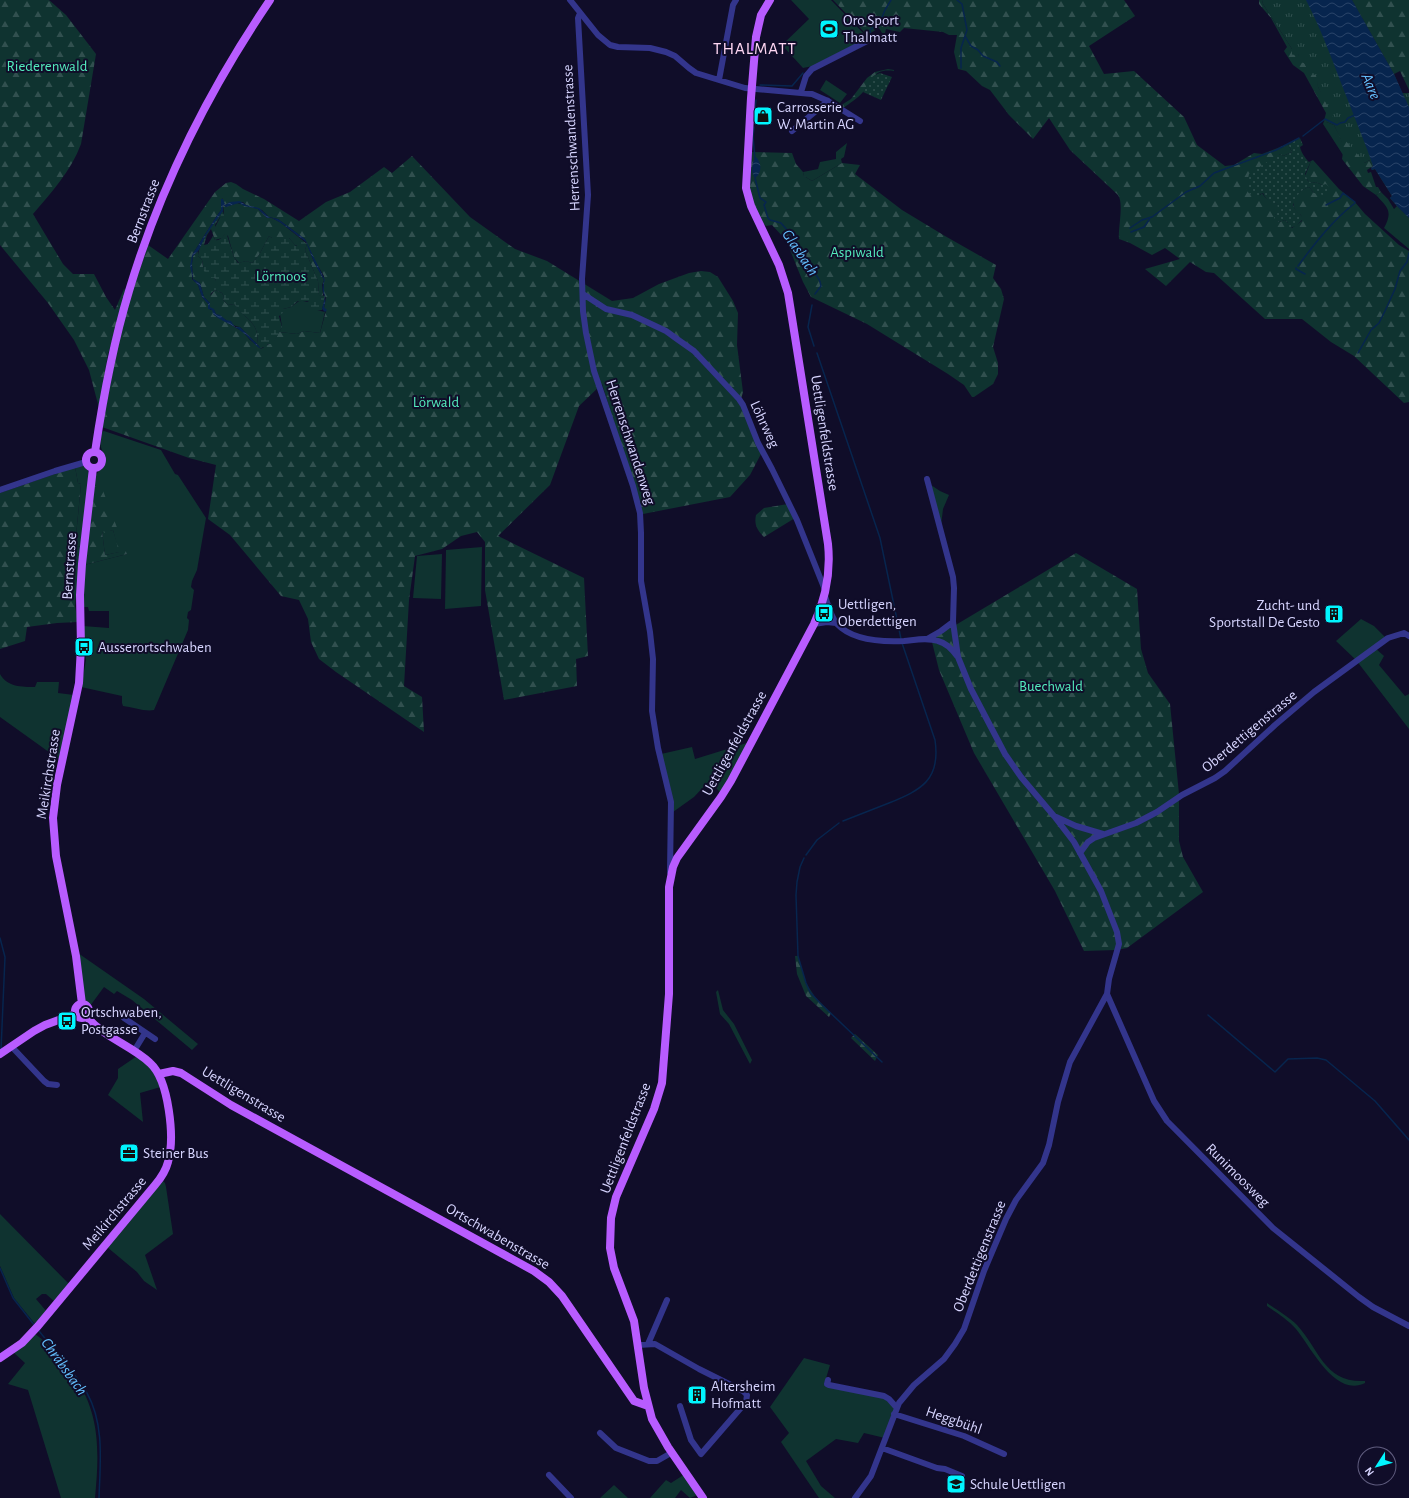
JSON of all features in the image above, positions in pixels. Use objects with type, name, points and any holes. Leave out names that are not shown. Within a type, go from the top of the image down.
[{"type":"main road","name":"Bernstrasse","points":[[95,452],[119,328],[129,292],[154,218],[179,159],[216,86],[270,0]]},
{"type":"main road","points":[[752,88],[758,26],[763,11],[770,0]]},
{"type":"main road","name":"Uettligenfeldstrasse","points":[[648,1406],[630,1308],[612,1261],[610,1234],[611,1218],[616,1197],[654,1109],[662,1083],[669,994],[668,895],[671,873],[680,855],[732,781],[814,624],[826,594],[829,567],[828,544],[792,310],[783,274],[753,210],[747,192],[746,176],[752,88]]},
{"type":"main road","points":[[95,452],[101,456],[102,461],[98,467],[93,468],[86,462],[88,454],[95,452]]},
{"type":"main road","name":"Bernstrasse","points":[[80,667],[82,564],[93,468]]},
{"type":"main road","name":"Meikirchstrasse","points":[[80,667],[77,693],[57,786],[53,818],[56,856],[76,956],[82,1004]]},
{"type":"main road","points":[[82,1004],[86,1005],[88,1008],[89,1013],[86,1016],[81,1018],[75,1014],[76,1008],[82,1004]]},
{"type":"main road","points":[[0,1054],[34,1030],[75,1014]]},
{"type":"main road","name":"Meikirchstrasse","points":[[0,1358],[15,1348],[36,1328],[155,1186],[165,1171],[170,1154],[170,1134],[166,1094],[159,1074],[150,1062],[101,1031],[86,1016]]},
{"type":"main road","name":"Uettligenstrasse","points":[[159,1074],[175,1071],[186,1075],[231,1105],[312,1150]]},
{"type":"main road","name":"Ortschwabenstrasse","points":[[312,1150],[542,1276],[562,1296],[636,1403],[648,1406]]},
{"type":"main road","points":[[629,1393],[646,1396]]},
{"type":"main road","points":[[648,1406],[656,1428],[671,1453],[703,1498]]},
{"type":"street","points":[[570,0],[601,38],[610,45],[618,48],[650,48],[666,52],[675,56],[692,71],[703,76],[746,88],[801,92],[816,95],[860,121]]},
{"type":"street","points":[[719,80],[736,0]]},
{"type":"street","name":"Herrenschwandenstrasse","points":[[580,13],[578,18],[588,194],[582,279]]},
{"type":"street","points":[[801,92],[806,77],[810,71],[873,38]]},
{"type":"street","points":[[792,131],[828,101]]},
{"type":"street","name":"Herrenschwandenweg","points":[[582,279],[586,333],[593,365],[633,486],[640,513],[641,581],[650,632],[653,660],[652,710],[658,748],[671,802],[671,873]]},
{"type":"street","name":"Löhrweg","points":[[583,294],[606,309],[632,315],[666,331],[678,339],[694,351],[739,399],[743,405],[758,443],[797,520],[836,623]]},
{"type":"street","points":[[0,490],[86,462]]},
{"type":"street","points":[[927,479],[953,577],[953,622],[958,657]]},
{"type":"street","points":[[814,624],[830,622],[836,623],[846,631],[858,636],[881,641],[936,640],[947,645],[958,657]]},
{"type":"street","points":[[927,639],[953,622]]},
{"type":"street","name":"Oberdettigenstrasse","points":[[1080,853],[1088,842],[1103,834],[1117,831],[1136,823],[1157,812],[1182,795],[1215,778],[1225,771],[1280,721],[1344,670],[1388,638],[1404,633],[1409,636]]},
{"type":"street","name":"Oberdettigenstrasse","points":[[855,1498],[872,1476],[895,1411],[914,1385],[944,1359],[956,1344],[964,1329],[984,1271],[1006,1218],[1016,1200],[1043,1163],[1049,1145],[1058,1102],[1070,1062],[1107,994],[1109,979],[1118,948],[1118,936],[1104,896],[1080,853],[1054,816],[1021,777],[1005,754],[969,686],[958,657]]},
{"type":"street","points":[[1054,816],[1076,826],[1103,834]]},
{"type":"street","points":[[670,850],[673,853],[680,855]]},
{"type":"street","name":"Runimoosweg","points":[[1107,994],[1154,1101],[1167,1121],[1254,1210],[1283,1236],[1359,1297],[1373,1307],[1409,1326]]},
{"type":"street","points":[[124,1018],[155,1039]]},
{"type":"street","points":[[134,1051],[145,1033]]},
{"type":"street","points":[[11,1046],[44,1081],[48,1084],[57,1085]]},
{"type":"street","points":[[648,1344],[667,1300]]},
{"type":"street","points":[[638,1345],[655,1344],[664,1348],[698,1369],[743,1391],[747,1395],[746,1402],[701,1454],[691,1440],[680,1406]]},
{"type":"street","points":[[828,1380],[827,1384],[829,1385],[884,1396],[889,1399],[895,1411]]},
{"type":"street","name":"Heggbühl","points":[[895,1411],[964,1436],[1004,1454]]},
{"type":"street","points":[[600,1433],[616,1448],[650,1461],[657,1461],[671,1453]]},
{"type":"street","points":[[882,1448],[962,1476]]},
{"type":"street","points":[[549,1474],[571,1498]]},
{"type":"green space","name":"Riederenwald","points":[[0,0],[49,0],[66,15],[96,54],[81,144],[66,172],[33,214],[63,264],[73,274],[94,274],[106,297],[115,310],[124,289],[127,291],[108,354],[99,408],[89,370],[74,340],[48,303],[0,245]]},
{"type":"green space","name":"Oro Sport Thalmatt","points":[[791,0],[831,0],[868,38],[813,66],[803,68],[782,45],[809,19]]},
{"type":"green space","points":[[833,0],[1124,0],[1135,16],[1089,46],[1104,74],[1134,71],[1184,117],[1197,145],[1225,166],[1234,165],[1254,153],[1262,154],[1288,144],[1292,152],[1283,156],[1280,154],[1259,196],[1262,193],[1267,199],[1279,205],[1279,212],[1275,215],[1279,222],[1285,220],[1292,228],[1302,221],[1301,215],[1294,207],[1294,199],[1304,189],[1309,187],[1314,193],[1322,185],[1316,182],[1309,182],[1305,176],[1311,161],[1313,160],[1339,189],[1354,201],[1365,214],[1399,245],[1409,251],[1409,402],[1404,403],[1354,356],[1331,342],[1302,319],[1265,319],[1214,273],[1206,272],[1190,262],[1166,286],[1145,269],[1180,259],[1165,248],[1152,255],[1119,239],[1121,204],[1118,195],[1070,150],[1049,118],[1033,139],[1009,115],[990,90],[982,86],[966,71],[958,69],[954,52],[957,35],[904,28],[900,32],[886,29],[885,33],[882,33],[879,28],[867,35]]},
{"type":"green space","points":[[1259,0],[1262,0],[1263,4],[1292,49],[1298,53],[1303,62],[1316,74],[1318,79],[1318,87],[1365,163],[1369,160],[1373,166],[1367,170],[1368,173],[1371,172],[1376,187],[1378,187],[1381,192],[1376,195],[1363,186],[1342,159],[1343,149],[1334,125],[1324,121],[1326,113],[1304,73],[1293,65],[1284,51],[1287,47],[1271,18],[1259,4]]},
{"type":"green space","points":[[1262,0],[1352,0],[1394,74],[1402,93],[1409,93],[1409,218],[1390,198],[1392,196],[1375,169],[1372,170],[1371,168],[1373,166],[1369,160],[1365,163],[1344,139],[1318,87],[1316,75],[1310,74],[1304,63],[1299,62],[1298,54],[1292,55],[1292,49],[1263,4]]},
{"type":"green space","points":[[1352,0],[1409,0],[1409,90],[1400,71],[1394,74]]},
{"type":"green space","points":[[888,69],[894,71],[882,71],[878,73],[858,97],[843,108],[841,107],[851,99],[867,78],[875,72]]},
{"type":"green space","points":[[880,73],[892,77],[881,100],[863,92],[873,76]]},
{"type":"green space","points":[[826,80],[847,94],[840,103],[820,90]]},
{"type":"green space","points":[[1324,121],[1334,125],[1343,143],[1343,155],[1323,124]]},
{"type":"green space","points":[[1300,138],[1303,145],[1300,147],[1301,151],[1309,162],[1311,161],[1305,174],[1308,181],[1312,183],[1316,182],[1322,185],[1326,184],[1330,188],[1323,195],[1314,193],[1309,187],[1297,196],[1293,205],[1303,219],[1296,226],[1290,228],[1285,220],[1279,222],[1274,218],[1279,210],[1277,204],[1268,200],[1263,193],[1260,194],[1259,198],[1250,194],[1247,186],[1249,174],[1273,158],[1281,154],[1283,156],[1292,152],[1288,144]]},
{"type":"green space","points":[[847,143],[844,157],[841,159],[842,163],[812,181],[804,176],[803,172],[818,169],[820,162],[836,159],[836,152]]},
{"type":"green space","name":"Aspiwald","points":[[750,152],[792,153],[796,164],[803,172],[804,176],[812,181],[842,163],[860,165],[855,174],[902,210],[996,265],[993,278],[1001,289],[1004,299],[993,347],[998,363],[998,374],[993,384],[972,397],[964,385],[948,374],[867,324],[811,297],[803,282],[786,240],[772,225],[766,226],[759,219],[749,190]]},
{"type":"green space","name":"Lörwald","points":[[412,156],[470,217],[515,249],[547,261],[612,301],[633,298],[659,284],[689,273],[701,271],[710,272],[718,277],[733,301],[738,313],[737,345],[743,392],[741,399],[762,452],[750,475],[730,497],[643,514],[602,384],[579,406],[550,485],[498,536],[584,578],[588,656],[576,659],[577,686],[504,700],[485,590],[485,542],[477,532],[461,536],[442,549],[415,556],[409,600],[404,686],[422,697],[424,732],[319,659],[311,642],[308,619],[299,600],[281,596],[230,535],[208,519],[216,465],[189,458],[102,427],[121,329],[135,280],[148,245],[168,259],[215,192],[226,183],[231,182],[236,184],[264,199],[299,221],[326,202],[350,192],[384,167],[392,173]],"holes":[[[222,198],[225,205],[230,202],[243,202],[246,205],[262,210],[269,217],[278,219],[305,239],[324,276],[324,294],[326,298],[324,308],[326,311],[320,333],[304,331],[297,334],[279,332],[274,341],[261,349],[243,332],[214,315],[213,310],[210,310],[208,304],[202,297],[198,285],[192,279],[192,255],[221,210]]]},
{"type":"green space","points":[[1381,192],[1388,199],[1394,209],[1397,206],[1409,218],[1409,249],[1384,228],[1389,214],[1386,207],[1376,195]]},
{"type":"green space","points":[[237,203],[258,209],[267,218],[272,218],[281,223],[301,239],[298,245],[295,245],[289,238],[272,238],[269,236],[259,255],[252,263],[246,261],[239,263],[234,257],[228,236],[225,234],[222,238],[215,240],[211,229],[214,229],[221,216],[222,218],[224,213],[223,205],[226,207]]},
{"type":"green space","name":"Lörmoos","points":[[223,211],[224,216],[222,218],[220,217],[215,225],[216,229],[211,229],[207,235],[204,245],[208,244],[213,236],[215,240],[219,240],[226,232],[234,257],[238,263],[246,261],[252,263],[259,255],[269,236],[272,238],[289,238],[296,246],[301,239],[307,244],[305,250],[318,281],[319,295],[325,296],[322,310],[311,310],[308,306],[309,302],[307,301],[298,301],[291,307],[283,309],[283,313],[279,316],[282,327],[273,344],[268,344],[266,348],[263,347],[261,349],[257,344],[255,328],[234,304],[228,305],[223,300],[224,297],[222,293],[215,290],[208,296],[205,292],[207,288],[216,280],[214,278],[209,278],[204,271],[202,260],[198,256],[199,251],[201,245],[215,220]]},
{"type":"green space","points":[[307,244],[314,262],[324,280],[322,285],[322,296],[319,295],[318,281],[305,250]]},
{"type":"green space","points":[[198,251],[198,256],[202,260],[203,267],[216,280],[210,296],[215,290],[222,293],[224,297],[223,300],[228,305],[234,304],[244,314],[255,328],[257,344],[240,327],[230,323],[210,308],[210,303],[204,297],[200,283],[193,279],[193,256]]},
{"type":"green space","points":[[299,301],[309,302],[309,305],[317,310],[325,312],[320,333],[304,331],[297,334],[279,332],[282,327],[280,314],[283,313],[283,309],[291,307]]},
{"type":"green space","points":[[104,431],[161,450],[175,474],[178,475],[206,518],[197,570],[191,587],[194,590],[191,610],[188,612],[187,618],[189,620],[188,630],[154,710],[143,710],[123,706],[122,696],[81,687],[86,660],[83,626],[109,628],[109,611],[89,611],[88,607],[83,607],[84,565],[127,554],[102,506],[93,484],[97,473],[105,461],[100,443],[102,432]]},
{"type":"green space","points":[[83,466],[87,468],[89,475],[81,547],[75,546],[81,484],[78,483],[75,467]]},
{"type":"green space","points":[[75,467],[78,483],[81,484],[75,546],[81,547],[75,606],[78,622],[27,627],[25,641],[0,649],[0,493]]},
{"type":"green space","points":[[931,485],[949,495],[943,509],[941,526]]},
{"type":"green space","points":[[93,486],[102,488],[127,554],[84,565]],"holes":[[[113,530],[119,552],[105,555],[102,531],[105,533]]]},
{"type":"green space","points":[[788,504],[795,518],[764,537],[755,522],[756,515],[764,508]]},
{"type":"green space","points":[[113,530],[120,552],[105,555],[102,531]]},
{"type":"green space","points":[[482,547],[481,606],[445,609],[446,550]]},
{"type":"green space","name":"Buechwald","points":[[1076,553],[1137,589],[1141,649],[1148,673],[1170,704],[1179,794],[1179,841],[1183,857],[1203,892],[1127,948],[1116,950],[1084,951],[1055,891],[974,753],[939,670],[931,638],[954,626]]},
{"type":"green space","points":[[442,554],[441,599],[413,598],[417,556]]},
{"type":"green space","points":[[1361,619],[1374,626],[1387,639],[1375,648],[1384,656],[1379,665],[1405,696],[1409,694],[1409,729],[1356,660],[1336,641]]},
{"type":"green space","points":[[0,674],[7,682],[20,686],[35,687],[37,682],[59,682],[58,693],[74,695],[60,760],[0,717]]},
{"type":"green space","points":[[750,742],[722,794],[709,781],[694,797],[673,812],[661,754],[692,747],[695,759]]},
{"type":"green space","points":[[78,953],[144,999],[198,1044],[192,1050],[132,1000],[117,991],[114,994],[104,987],[90,1006],[85,1000]]},
{"type":"green space","points":[[795,956],[798,956],[806,983],[815,997],[831,1013],[829,1017],[806,996],[797,974]]},
{"type":"green space","points":[[718,990],[723,1010],[734,1024],[752,1060],[750,1064],[729,1024],[720,1014],[716,992]]},
{"type":"green space","points":[[855,1034],[878,1055],[875,1061],[851,1038]]},
{"type":"green space","points":[[140,1054],[164,1086],[140,1093],[143,1122],[108,1095],[118,1078],[118,1069]]},
{"type":"green space","points":[[163,1181],[166,1187],[173,1234],[145,1255],[157,1290],[144,1281],[137,1272],[107,1247]]},
{"type":"green space","points":[[0,1214],[70,1285],[55,1302],[46,1294],[42,1294],[36,1299],[47,1312],[35,1324],[14,1298],[0,1266]]},
{"type":"green space","points":[[1267,1303],[1287,1316],[1297,1325],[1324,1363],[1332,1371],[1340,1377],[1351,1380],[1365,1381],[1365,1383],[1354,1386],[1344,1383],[1334,1377],[1317,1358],[1296,1329],[1267,1306]]},
{"type":"green space","points":[[34,1333],[43,1340],[73,1375],[84,1393],[90,1407],[94,1422],[97,1451],[95,1498],[61,1498],[28,1390],[8,1384],[25,1363],[13,1352]]},
{"type":"green space","points":[[804,1358],[830,1365],[824,1385],[883,1397],[896,1409],[885,1438],[864,1433],[858,1443],[836,1439],[806,1461],[821,1486],[835,1498],[819,1498],[781,1442],[789,1433],[770,1407]]},
{"type":"green space","points":[[685,1474],[700,1494],[690,1498],[681,1490],[675,1498],[650,1498],[666,1480],[671,1483]]},
{"type":"green space","points":[[614,1485],[628,1498],[600,1498]]},
{"type":"water","name":"Aare","points":[[1306,0],[1352,0],[1394,74],[1409,107],[1409,218],[1390,198],[1392,196],[1375,169],[1372,170],[1371,168],[1373,166],[1364,142],[1323,38]]},
{"type":"water","points":[[756,157],[759,162],[760,171],[755,178],[752,168]]},
{"type":"water","points":[[221,199],[223,199],[225,205],[230,202],[240,201],[246,205],[259,208],[269,217],[278,219],[305,239],[325,280],[325,297],[323,293],[324,280],[314,262],[306,242],[281,223],[272,218],[267,218],[258,209],[244,206],[239,203],[226,207],[223,205],[223,211],[206,235],[199,250],[193,256],[193,279],[200,283],[204,297],[210,303],[210,307],[214,309],[216,314],[220,315],[226,320],[231,321],[235,327],[240,327],[261,349],[238,329],[220,319],[213,314],[212,310],[208,309],[208,304],[202,297],[198,285],[193,280],[190,266],[192,255],[221,210]]},
{"type":"water","points":[[325,297],[324,307],[327,310],[325,312],[322,309]]},
{"type":"waterway","name":"Glasbach","points":[[871,36],[870,30],[880,22],[891,0]]},
{"type":"waterway","points":[[957,0],[962,4],[967,30],[961,48],[961,68]]},
{"type":"waterway","points":[[965,36],[971,46],[978,50],[983,56],[997,62],[1000,66]]},
{"type":"waterway","name":"Glasbach","points":[[760,85],[792,86],[803,73]]},
{"type":"waterway","name":"Glasbach","points":[[754,118],[756,100]]},
{"type":"waterway","points":[[1303,136],[1325,119],[1337,125],[1345,122],[1348,118],[1355,115]]},
{"type":"waterway","name":"Glasbach","points":[[754,127],[753,137],[755,159]]},
{"type":"waterway","points":[[1130,228],[1142,220],[1152,217],[1186,192],[1200,186],[1214,173],[1276,150],[1299,138]]},
{"type":"waterway","name":"Glasbach","points":[[755,178],[760,198],[766,202],[764,205],[768,218],[781,223],[788,231],[796,248],[803,252],[806,266],[816,275],[819,280],[821,286],[815,294]]},
{"type":"waterway","points":[[1326,205],[1340,198],[1343,193],[1355,202]]},
{"type":"waterway","points":[[1298,266],[1332,224],[1355,203]]},
{"type":"waterway","points":[[1131,232],[1144,227],[1151,217]]},
{"type":"waterway","points":[[1358,353],[1371,330],[1379,323],[1395,289],[1400,271],[1407,262],[1409,253]]},
{"type":"waterway","points":[[1296,268],[1305,274]]},
{"type":"waterway","points":[[812,305],[808,327],[814,346]]},
{"type":"waterway","points":[[817,353],[880,538],[901,639]]},
{"type":"waterway","points":[[843,821],[911,793],[926,782],[932,774],[935,765],[935,740],[902,643]]},
{"type":"waterway","points":[[806,855],[817,840],[839,823]]},
{"type":"waterway","points":[[804,858],[800,867],[796,895],[798,956],[806,983],[810,992],[820,1003],[882,1062]]},
{"type":"waterway","name":"Chräbsbach","points":[[0,938],[5,957],[1,1050]]},
{"type":"waterway","points":[[1208,1015],[1275,1072],[1288,1059],[1317,1058],[1326,1060],[1375,1101],[1409,1140]]},
{"type":"waterway","name":"Chräbsbach","points":[[0,1268],[13,1298],[35,1326]]},
{"type":"waterway","name":"Chräbsbach","points":[[39,1331],[76,1377],[93,1405],[97,1418],[100,1445],[99,1498]]},
{"type":"place","name":"Oro Sport Thalmatt","points":[[829,29]]},
{"type":"place","name":"Carrosserie W. Martin AG","points":[[763,116]]},
{"type":"place","name":"Uettligen, Oberdettigen","points":[[824,613]]},
{"type":"place","name":"Zucht- und Sportstall De Gesto","points":[[1334,614]]},
{"type":"place","name":"Ausserortschwaben","points":[[84,647]]},
{"type":"place","name":"Ortschwaben, Postgasse","points":[[67,1021]]},
{"type":"place","name":"Steiner Bus","points":[[129,1153]]},
{"type":"place","name":"Altersheim Hofmatt","points":[[697,1395]]},
{"type":"place","name":"Schule Uettligen","points":[[956,1484]]},
{"type":"district","name":"THALMATT","points":[[755,48]]}]
